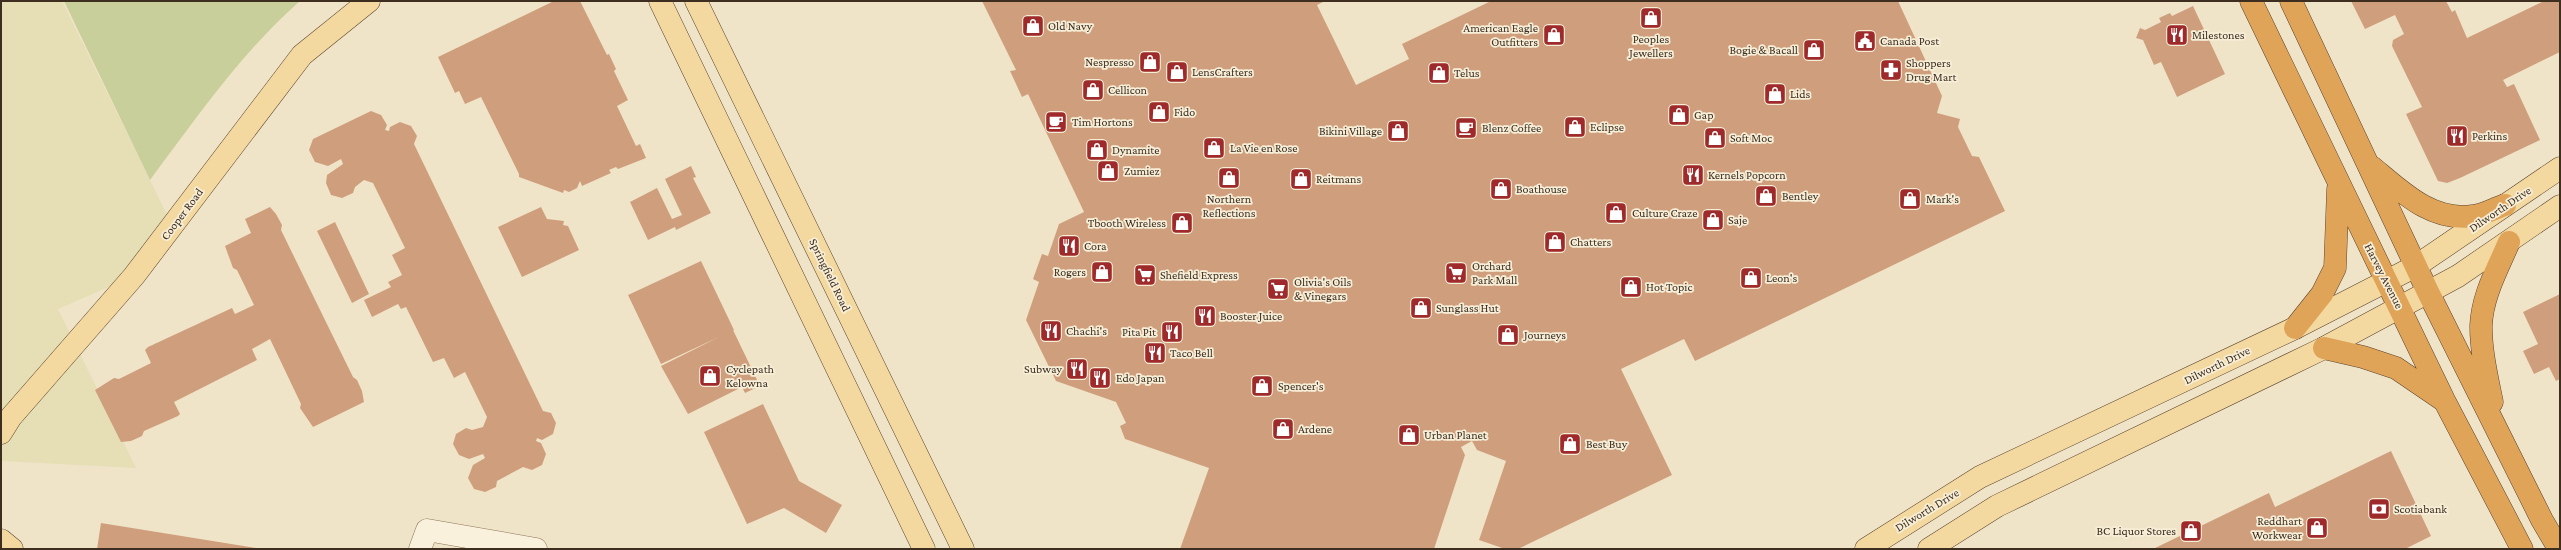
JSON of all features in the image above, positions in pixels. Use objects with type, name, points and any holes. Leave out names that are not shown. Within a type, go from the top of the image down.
[{"type":"highway","name":"Harvey Avenue","points":[[2251,1],[2338,186],[2400,307],[2444,400],[2522,549]]},
{"type":"highway","points":[[2291,1],[2428,292],[2497,431],[2559,549]]},
{"type":"highway","points":[[2366,162],[2407,196],[2425,208],[2438,213],[2453,217],[2474,216],[2505,205]]},
{"type":"highway","points":[[2295,328],[2322,294],[2335,268],[2338,186]]},
{"type":"highway","points":[[2497,431],[2483,359],[2481,325],[2489,287],[2509,242]]},
{"type":"highway","points":[[2324,348],[2363,357],[2396,368],[2444,400]]},
{"type":"main road","name":"Cooper Road","points":[[4,425],[153,252],[302,55],[369,1]]},
{"type":"main road","points":[[660,1],[924,549]]},
{"type":"main road","name":"Springfield Road","points":[[696,1],[963,549]]},
{"type":"main road","name":"Dilworth Drive","points":[[1866,549],[1980,477],[2295,328],[2387,282],[2416,266],[2560,168]]},
{"type":"main road","points":[[1929,549],[1997,506],[2324,348],[2458,276],[2560,206]]},
{"type":"main road","points":[[1,540],[12,549]]},
{"type":"street","points":[[424,540],[536,549]]},
{"type":"shaded area","points":[[1,1],[62,1],[173,227],[134,276],[58,309],[136,468],[1,461]]},
{"type":"green space","points":[[64,1],[300,1],[258,42],[220,86],[150,180]]},
{"type":"building","points":[[554,1],[580,1],[607,55],[609,54],[616,69],[614,71],[628,100],[617,106],[636,146],[640,144],[646,158],[618,169],[616,167],[609,170],[611,173],[582,186],[580,181],[577,188],[569,192],[564,190],[563,193],[519,177],[519,174],[481,97],[465,104],[459,91],[455,93],[438,57]]},
{"type":"building","name":"Orchard Park Mall","points":[[982,1],[1325,1],[1317,5],[1356,85],[1409,59],[1402,44],[1491,1],[1898,1],[1942,96],[1937,113],[1960,119],[1958,127],[1972,156],[1979,157],[2005,211],[1695,361],[1684,339],[1621,369],[1672,475],[1518,549],[1505,549],[1479,540],[1506,461],[1477,450],[1472,441],[1461,447],[1465,455],[1434,549],[1180,549],[1209,468],[1125,439],[1120,426],[1126,423],[1116,402],[1056,381],[1026,320],[1039,282],[1033,279],[1042,254],[1048,256],[1059,224],[1084,212],[1028,94],[1022,97],[1010,71],[1016,70]]},
{"type":"building","points":[[2351,1],[2446,1],[2452,12],[2455,10],[2467,38],[2544,1],[2560,1],[2560,52],[2503,80],[2507,87],[2514,84],[2540,140],[2460,178],[2447,183],[2438,181],[2406,114],[2422,107],[2392,46],[2393,40],[2404,34],[2395,15],[2365,29]]},
{"type":"building","points":[[2193,6],[2225,74],[2177,97],[2161,62],[2154,65],[2143,40],[2136,38],[2140,28],[2145,30],[2161,22],[2159,18],[2170,13],[2172,16]]},
{"type":"building","points":[[371,111],[381,115],[387,125],[385,130],[389,131],[390,127],[400,122],[411,126],[417,136],[414,144],[543,411],[551,413],[556,423],[553,434],[542,440],[537,438],[536,441],[541,443],[546,454],[542,465],[532,470],[523,467],[497,481],[496,487],[485,492],[474,489],[468,478],[473,465],[485,458],[483,454],[469,459],[459,455],[453,444],[456,434],[466,428],[472,430],[483,427],[487,417],[465,372],[454,378],[444,358],[433,362],[406,307],[401,309],[398,304],[372,317],[364,300],[391,287],[388,282],[402,275],[392,255],[405,248],[373,183],[364,180],[355,187],[353,193],[342,198],[331,195],[326,183],[327,175],[343,164],[341,159],[328,166],[315,162],[309,150],[313,139]]},
{"type":"building","points":[[691,166],[696,177],[693,178],[711,213],[676,230],[675,227],[648,240],[630,202],[657,188],[672,219],[682,215],[665,179]]},
{"type":"building","points":[[270,207],[282,225],[281,230],[353,377],[357,380],[362,391],[364,402],[313,427],[300,408],[301,404],[270,339],[252,349],[257,360],[174,402],[180,414],[178,416],[144,431],[142,436],[131,441],[121,442],[95,390],[114,378],[119,379],[151,363],[145,350],[148,347],[232,308],[235,314],[254,305],[237,270],[233,268],[225,246],[251,233],[245,219]]},
{"type":"building","points":[[541,207],[547,219],[564,221],[563,225],[568,226],[579,250],[522,277],[498,227]]},
{"type":"building","points":[[335,222],[369,294],[352,303],[317,231]]},
{"type":"building","points":[[701,261],[734,330],[661,364],[628,295]]},
{"type":"building","points":[[2560,294],[2560,379],[2556,381],[2549,367],[2534,374],[2523,351],[2538,344],[2523,312]]},
{"type":"building","name":"Cyclepath Kelowna","points":[[733,330],[760,386],[745,393],[742,387],[688,414],[661,366]]},
{"type":"building","points":[[763,404],[799,481],[842,505],[826,533],[784,508],[747,524],[704,432]]},
{"type":"building","points":[[2391,451],[2431,536],[2405,549],[2153,549],[2269,493],[2275,507]]},
{"type":"building","points":[[101,523],[256,548],[256,549],[97,549]]},
{"type":"place","name":"Peoples Jewellers","points":[[1651,18]]},
{"type":"place","name":"Old Navy","points":[[1033,26]]},
{"type":"place","name":"American Eagle Outfitters","points":[[1554,35]]},
{"type":"place","name":"Milestones","points":[[2177,35]]},
{"type":"place","name":"Canada Post","points":[[1865,41]]},
{"type":"place","name":"Bogie & Bacall","points":[[1814,50]]},
{"type":"place","name":"Nespresso","points":[[1150,62]]},
{"type":"place","name":"Shoppers Drug Mart","points":[[1891,70]]},
{"type":"place","name":"LensCrafters","points":[[1177,72]]},
{"type":"place","name":"Telus","points":[[1439,73]]},
{"type":"place","name":"Cellicon","points":[[1093,90]]},
{"type":"place","name":"Lids","points":[[1775,94]]},
{"type":"place","name":"Fido","points":[[1159,112]]},
{"type":"place","name":"Gap","points":[[1679,115]]},
{"type":"place","name":"Tim Hortons","points":[[1056,122]]},
{"type":"place","name":"Eclipse","points":[[1575,127]]},
{"type":"place","name":"Blenz Coffee","points":[[1466,128]]},
{"type":"place","name":"Bikini Village","points":[[1398,131]]},
{"type":"place","name":"Perkins","points":[[2457,136]]},
{"type":"place","name":"Soft Moc","points":[[1715,138]]},
{"type":"place","name":"La Vie en Rose","points":[[1214,148]]},
{"type":"place","name":"Dynamite","points":[[1097,150]]},
{"type":"place","name":"Zumiez","points":[[1108,171]]},
{"type":"place","name":"Kernels Popcorn","points":[[1693,175]]},
{"type":"place","name":"Northern Reflections","points":[[1229,178]]},
{"type":"place","name":"Reitmans","points":[[1301,179]]},
{"type":"place","name":"Boathouse","points":[[1501,189]]},
{"type":"place","name":"Bentley","points":[[1766,196]]},
{"type":"place","name":"Mark's","points":[[1910,199]]},
{"type":"place","name":"Culture Craze","points":[[1616,213]]},
{"type":"place","name":"Saje","points":[[1713,220]]},
{"type":"place","name":"Tbooth Wireless","points":[[1182,223]]},
{"type":"place","name":"Chatters","points":[[1555,242]]},
{"type":"place","name":"Cora","points":[[1069,246]]},
{"type":"place","name":"Rogers","points":[[1102,272]]},
{"type":"place","name":"Orchard Park Mall","points":[[1456,273]]},
{"type":"place","name":"Shefield Express","points":[[1145,275]]},
{"type":"place","name":"Leon's","points":[[1751,278]]},
{"type":"place","name":"Hot Topic","points":[[1631,287]]},
{"type":"place","name":"Olivia's Oils & Vinegars","points":[[1278,289]]},
{"type":"place","name":"Sunglass Hut","points":[[1421,308]]},
{"type":"place","name":"Booster Juice","points":[[1205,316]]},
{"type":"place","name":"Chachi's","points":[[1051,331]]},
{"type":"place","name":"Pita Pit","points":[[1172,332]]},
{"type":"place","name":"Journeys","points":[[1508,335]]},
{"type":"place","name":"Taco Bell","points":[[1155,353]]},
{"type":"place","name":"Subway","points":[[1077,369]]},
{"type":"place","name":"Cyclepath Kelowna","points":[[710,376]]},
{"type":"place","name":"Edo Japan","points":[[1100,378]]},
{"type":"place","name":"Spencer's","points":[[1262,386]]},
{"type":"place","name":"Ardene","points":[[1283,429]]},
{"type":"place","name":"Urban Planet","points":[[1409,435]]},
{"type":"place","name":"Best Buy","points":[[1570,444]]},
{"type":"place","name":"Scotiabank","points":[[2379,509]]},
{"type":"place","name":"Reddhart Workwear","points":[[2317,528]]},
{"type":"place","name":"BC Liquor Stores","points":[[2191,531]]}]
